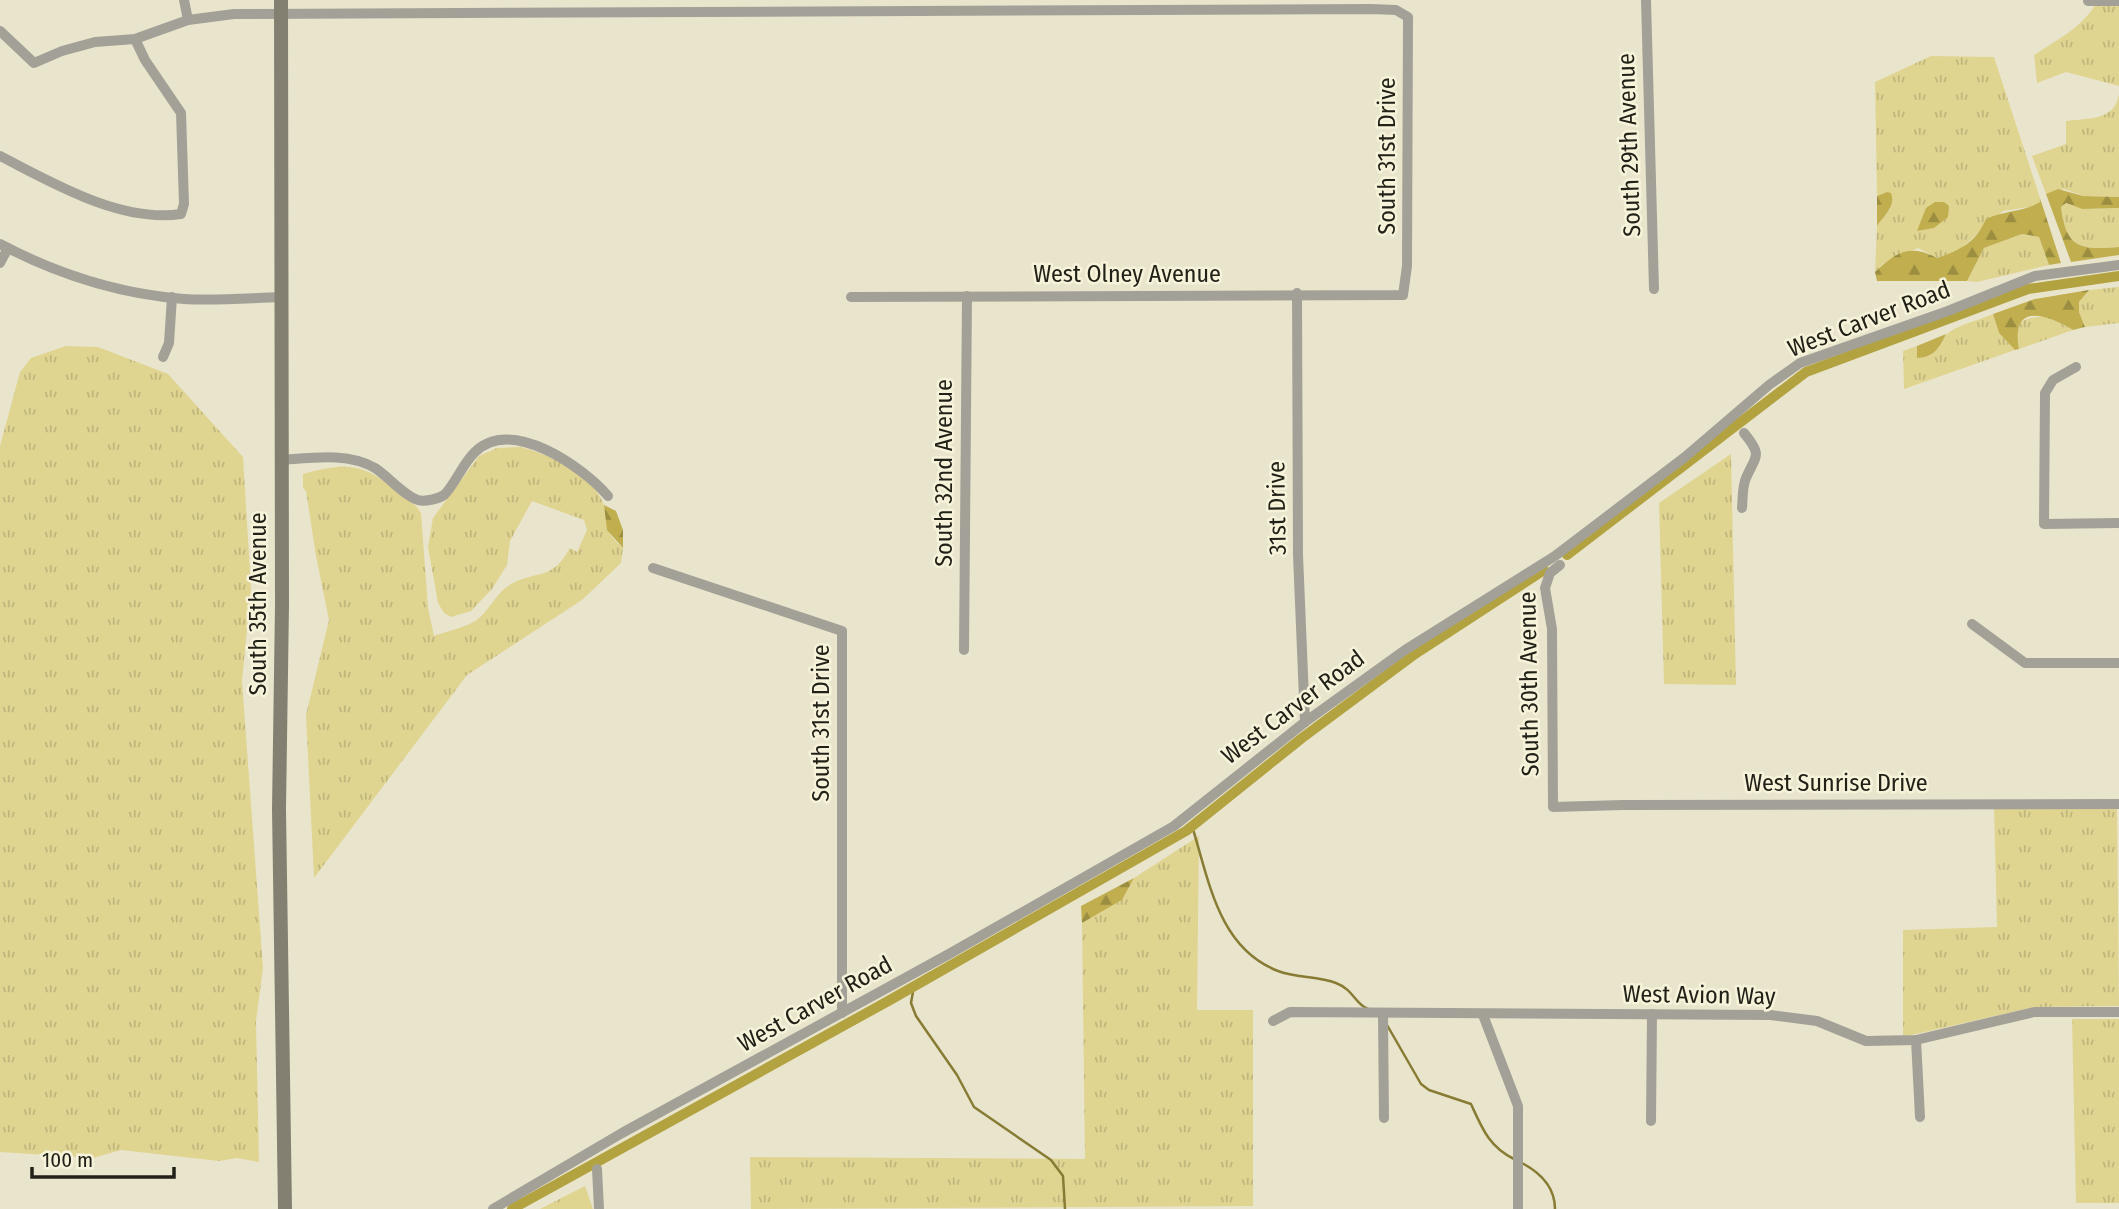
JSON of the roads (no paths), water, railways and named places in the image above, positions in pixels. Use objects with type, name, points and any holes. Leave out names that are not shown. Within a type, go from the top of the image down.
[{"type":"street","points":[[184,0],[188,20]]},
{"type":"street","name":"South 29th Avenue","points":[[1646,0],[1654,289]]},
{"type":"street","points":[[2088,1],[2119,1]]},
{"type":"street","points":[[0,31],[34,63],[62,51],[95,42],[135,39],[188,20],[281,7]]},
{"type":"street","name":"South 31st Drive","points":[[281,7],[1396,10],[1408,17],[1407,267],[1403,295]]},
{"type":"street","name":"South 35th Avenue","points":[[281,7],[281,1060],[285,1209]]},
{"type":"street","points":[[0,156],[67,190],[115,207],[164,217],[181,214],[184,204],[181,113],[145,60],[135,39]]},
{"type":"street","points":[[0,263],[4,246],[86,281],[172,297],[281,297]]},
{"type":"street","name":"West Carver Road","points":[[493,1209],[622,1133],[1174,826],[1305,722],[1405,650],[1555,556],[1685,457],[1769,385],[1800,363],[1948,311],[2035,276],[2119,265]]},
{"type":"street","name":"West Olney Avenue","points":[[851,297],[1297,293],[1403,295]]},
{"type":"street","name":"31st Drive","points":[[1297,293],[1298,555],[1305,722]]},
{"type":"street","name":"South 32nd Avenue","points":[[964,650],[967,296]]},
{"type":"street","points":[[163,357],[169,343],[172,297]]},
{"type":"street","points":[[2076,367],[2053,380],[2045,393],[2045,524],[2119,523]]},
{"type":"street","points":[[1742,508],[1745,480],[1757,456],[1755,447],[1744,433]]},
{"type":"street","points":[[281,460],[353,460],[374,467],[419,500],[435,499],[445,494],[476,450],[492,441],[507,439],[531,445],[570,461],[592,478],[608,496]]},
{"type":"street","name":"South 30th Avenue","points":[[1553,807],[1552,629],[1545,587],[1550,573],[1560,565]]},
{"type":"street","name":"South 31st Drive","points":[[653,568],[842,631],[842,1013]]},
{"type":"street","points":[[1972,624],[2025,663],[2119,663]]},
{"type":"street","name":"West Sunrise Drive","points":[[1553,807],[1623,804],[2119,804]]},
{"type":"street","name":"West Avion Way","points":[[1273,1021],[1290,1012],[1383,1015],[1770,1015],[1817,1021],[1866,1041],[1916,1041],[2034,1012],[2119,1012]]},
{"type":"street","points":[[1651,1121],[1652,1014]]},
{"type":"street","points":[[1383,1015],[1384,1118]]},
{"type":"street","points":[[1483,1015],[1518,1106],[1518,1209]]},
{"type":"street","points":[[1916,1041],[1920,1117]]},
{"type":"street","points":[[597,1169],[599,1209]]},
{"type":"waterway","points":[[1567,555],[1806,372],[2028,289],[2119,276]]},
{"type":"waterway","points":[[512,1209],[890,1000],[1186,831],[1302,738],[1415,654],[1544,570]]},
{"type":"waterway","points":[[1192,826],[1219,910],[1242,946],[1258,960],[1278,971],[1342,986],[1368,1009]]},
{"type":"waterway","points":[[914,986],[911,1003],[916,1016],[957,1075],[974,1107],[1051,1160],[1063,1176],[1065,1209]]},
{"type":"waterway","points":[[1387,1025],[1421,1084],[1429,1090],[1471,1104],[1492,1143],[1514,1159]]},
{"type":"waterway","points":[[1520,1162],[1534,1170],[1545,1181],[1552,1193],[1555,1209]]}]
